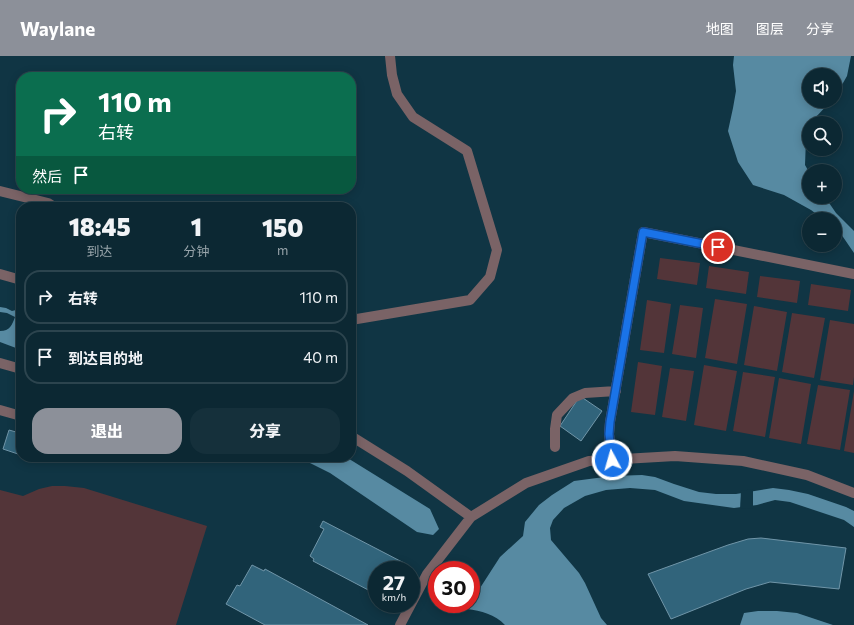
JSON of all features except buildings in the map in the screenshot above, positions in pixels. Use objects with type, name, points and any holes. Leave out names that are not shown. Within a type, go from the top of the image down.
[{"type":"street","points":[[356,319],[470,300],[490,277],[497,250],[467,151],[413,117],[397,94],[392,75],[390,56]]},
{"type":"street","points":[[0,191],[44,202]]},
{"type":"street","points":[[612,460],[609,434],[643,232],[854,274]]},
{"type":"street","points":[[0,274],[16,279]]},
{"type":"street","points":[[0,363],[16,368]]},
{"type":"street","points":[[555,447],[557,415],[573,398],[585,393],[616,391]]},
{"type":"street","points":[[0,410],[16,415]]},
{"type":"street","points":[[356,439],[407,471],[471,517]]},
{"type":"street","points":[[400,625],[428,574],[471,517],[526,483],[589,461],[675,456],[743,461],[807,475],[854,493]]},
{"type":"shaded area","points":[[660,258],[700,263],[697,285],[657,279]]},
{"type":"shaded area","points":[[709,266],[749,272],[746,294],[706,288]]},
{"type":"shaded area","points":[[760,276],[800,281],[797,303],[757,297]]},
{"type":"shaded area","points":[[811,284],[851,290],[848,311],[808,305]]},
{"type":"shaded area","points":[[715,299],[747,304],[737,364],[705,358]]},
{"type":"shaded area","points":[[647,300],[671,304],[664,353],[640,350]]},
{"type":"shaded area","points":[[680,305],[703,308],[696,358],[672,354]]},
{"type":"shaded area","points":[[754,306],[787,312],[777,371],[744,365]]},
{"type":"shaded area","points":[[792,313],[825,318],[814,378],[782,372]]},
{"type":"shaded area","points":[[830,320],[854,324],[853,385],[820,380]]},
{"type":"shaded area","points":[[638,362],[662,366],[655,415],[631,412]]},
{"type":"shaded area","points":[[704,365],[737,371],[726,431],[694,425]]},
{"type":"shaded area","points":[[670,368],[694,371],[686,421],[662,417]]},
{"type":"shaded area","points":[[743,372],[775,377],[765,437],[733,431]]},
{"type":"shaded area","points":[[779,378],[811,384],[801,444],[769,438]]},
{"type":"shaded area","points":[[818,385],[850,390],[840,450],[807,444]]},
{"type":"shaded area","points":[[854,391],[854,453],[844,451]]},
{"type":"shaded area","points":[[52,486],[84,488],[207,526],[176,625],[0,625],[0,490],[23,496],[39,489]]},
{"type":"water","points":[[734,56],[851,56],[847,76],[842,85],[842,68],[802,68],[802,108],[824,108],[817,116],[802,116],[802,156],[805,156],[805,164],[802,164],[802,204],[830,204],[835,212],[814,212],[784,195],[753,185],[738,162],[728,131],[736,91],[733,65]]},
{"type":"water","points":[[842,219],[854,231],[854,253],[842,235]]},
{"type":"water","points":[[0,307],[12,311],[16,310],[16,348],[0,342],[0,331],[8,329],[12,325],[15,317],[7,313],[0,312]]},
{"type":"water","points":[[308,462],[354,462],[430,509],[439,529],[433,535],[417,532],[330,473]]},
{"type":"water","points":[[642,475],[655,477],[699,492],[716,494],[736,494],[773,488],[808,494],[854,511],[854,527],[844,520],[790,502],[775,500],[757,505],[734,508],[684,501],[655,490],[630,488],[606,490],[585,496],[564,508],[553,520],[550,528],[551,540],[579,573],[601,618],[607,625],[505,625],[497,618],[480,611],[480,588],[500,557],[523,536],[525,522],[539,505],[574,481],[612,476]]},
{"type":"water","points":[[758,611],[797,613],[833,625],[740,625],[744,613]]},
{"type":"pier","points":[[753,489],[753,508],[740,509],[741,491]]},
{"type":"route","points":[[612,460],[609,434],[610,422],[643,232],[718,247]]}]
